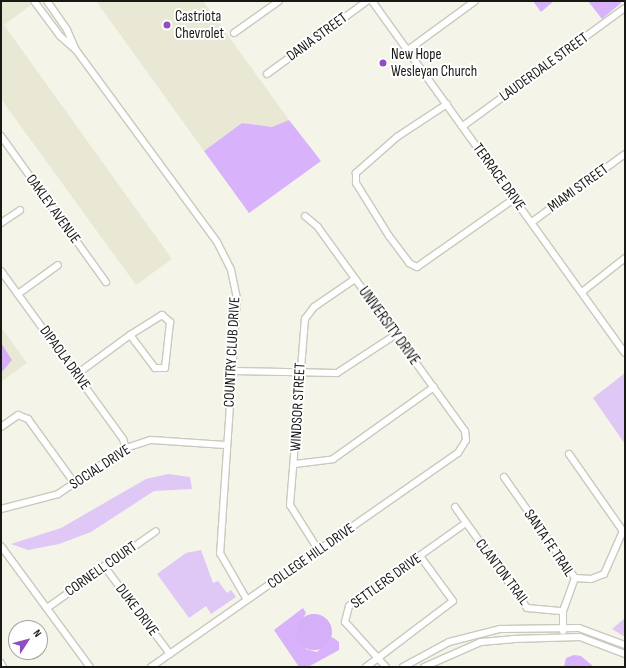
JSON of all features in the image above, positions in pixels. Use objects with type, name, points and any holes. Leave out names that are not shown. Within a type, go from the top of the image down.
[{"type":"street","name":"COUNTRY CLUB DRIVE","points":[[34,1],[60,36],[76,50]]},
{"type":"street","name":"COUNTRY CLUB DRIVE","points":[[47,1],[67,30],[76,50],[217,242],[231,270],[237,299],[220,552],[247,600]]},
{"type":"street","points":[[39,7],[47,1]]},
{"type":"street","points":[[234,33],[279,1]]},
{"type":"street","name":"DANIA STREET","points":[[267,74],[367,1]]},
{"type":"street","name":"TERRACE DRIVE","points":[[372,1],[625,352]]},
{"type":"street","points":[[408,50],[475,1]]},
{"type":"street","name":"LAUDERDALE STREET","points":[[463,126],[625,8]]},
{"type":"street","points":[[447,104],[396,137],[356,173],[356,183],[401,252],[413,267],[417,267],[515,198]]},
{"type":"street","name":"OAKLEY AVENUE","points":[[1,136],[106,282]]},
{"type":"street","name":"MIAMI STREET","points":[[532,222],[625,154]]},
{"type":"street","points":[[1,224],[20,210]]},
{"type":"street","name":"UNIVERSITY DRIVE","points":[[305,216],[318,227],[466,431],[466,440]]},
{"type":"street","points":[[582,292],[625,258]]},
{"type":"street","points":[[18,294],[58,265]]},
{"type":"street","name":"DIPAOLA DRIVE","points":[[1,271],[49,335],[123,439],[126,448]]},
{"type":"street","name":"WINDSOR STREET","points":[[319,551],[290,505],[295,464],[299,375],[304,319],[314,307],[355,279]]},
{"type":"street","points":[[77,374],[130,335],[156,317],[167,317],[165,368],[155,368],[130,335]]},
{"type":"street","points":[[49,335],[54,331]]},
{"type":"street","points":[[233,371],[299,375],[337,373],[395,335]]},
{"type":"street","points":[[295,464],[333,459],[434,388]]},
{"type":"street","points":[[1,427],[18,415],[28,419],[75,484]]},
{"type":"street","name":"SOCIAL DRIVE","points":[[1,509],[58,494],[75,484],[126,448],[151,440],[226,445]]},
{"type":"street","name":"COLLEGE HILL DRIVE","points":[[151,667],[458,453],[466,440]]},
{"type":"street","points":[[569,454],[623,531],[604,574],[591,579],[576,578]]},
{"type":"street","name":"SANTA FE TRAIL","points":[[504,477],[576,578],[563,611],[563,636]]},
{"type":"street","name":"CLANTON TRAIL","points":[[455,507],[527,608],[563,611]]},
{"type":"street","name":"SETTLERS DRIVE","points":[[386,667],[378,657],[355,637],[345,622],[345,614],[349,606],[466,523]]},
{"type":"street","name":"CORNELL COURT","points":[[47,608],[156,530]]},
{"type":"street","points":[[1,546],[90,667]]},
{"type":"street","points":[[366,667],[453,601],[420,556]]},
{"type":"street","name":"DUKE DRIVE","points":[[104,566],[170,654]]},
{"type":"street","points":[[403,667],[432,649],[478,633],[563,627],[594,632],[625,645]]},
{"type":"street","points":[[424,667],[481,642],[563,636],[593,639],[625,654]]},
{"type":"street","points":[[1,663],[4,667]]},
{"type":"shaded area","points":[[1,1],[28,1],[31,5],[4,25],[172,259],[136,285],[1,99]]},
{"type":"shaded area","name":"Castriota Chevrolet","points":[[96,1],[203,1],[289,120],[272,127],[242,123],[204,151]]},
{"type":"shaded area","points":[[533,1],[554,1],[541,12]]},
{"type":"shaded area","points":[[588,1],[620,1],[621,3],[602,19]]},
{"type":"shaded area","points":[[289,120],[321,161],[249,213],[204,151],[242,123],[272,127]]},
{"type":"shaded area","points":[[1,327],[27,363],[1,382]]},
{"type":"shaded area","points":[[1,343],[12,360],[1,373]]},
{"type":"shaded area","points":[[625,373],[625,444],[593,398]]},
{"type":"shaded area","points":[[168,474],[190,477],[192,489],[154,491],[91,532],[59,544],[28,550],[11,544],[61,528],[146,479]]},
{"type":"shaded area","points":[[201,550],[213,583],[218,581],[227,593],[231,590],[236,597],[211,614],[206,606],[189,618],[157,574],[186,553]]},
{"type":"shaded area","points":[[303,608],[306,613],[296,630],[306,649],[317,652],[332,637],[339,642],[339,650],[308,667],[299,667],[274,630]]},
{"type":"shaded area","points":[[318,614],[327,619],[331,625],[331,639],[327,645],[318,650],[310,650],[301,645],[297,639],[296,628],[301,619],[307,615]]},
{"type":"shaded area","points":[[625,618],[625,637],[612,629]]},
{"type":"shaded area","points":[[574,655],[581,656],[594,667],[564,667],[566,658]]},
{"type":"place","name":"Castriota Chevrolet","points":[[167,25]]},
{"type":"place","name":"New Hope Wesleyan Church","points":[[383,63]]}]
